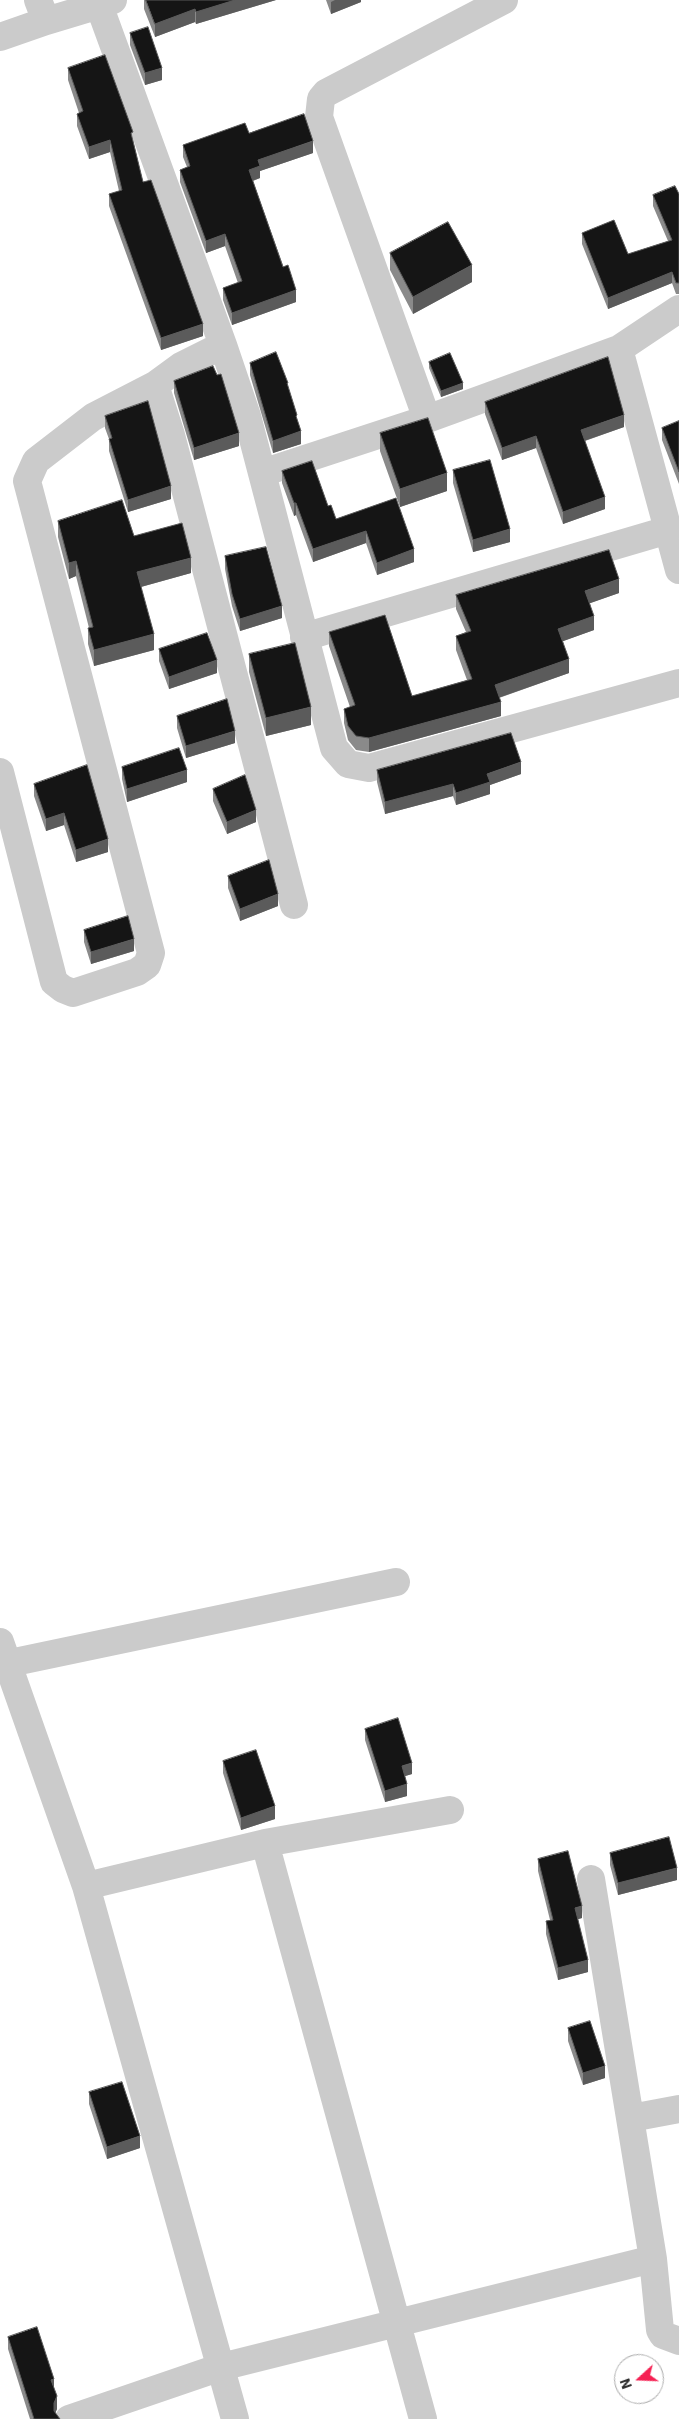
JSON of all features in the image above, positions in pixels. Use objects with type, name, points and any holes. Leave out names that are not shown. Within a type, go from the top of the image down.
[{"type":"street","points":[[427,419],[319,117],[319,107],[326,93],[504,0]]},
{"type":"street","points":[[0,37],[42,11],[106,2],[247,416],[334,748],[348,764],[369,768],[679,683]]},
{"type":"street","points":[[262,473],[427,419],[619,349],[679,309]]},
{"type":"street","points":[[0,772],[54,982],[63,989],[73,993],[137,972],[147,965],[151,953],[27,481],[36,461],[93,417],[155,385],[181,366],[223,345]]},
{"type":"street","points":[[619,349],[671,520],[679,570]]},
{"type":"street","points":[[155,385],[171,435],[294,905]]},
{"type":"street","points":[[304,637],[671,520]]},
{"type":"street","points":[[235,2419],[86,1886],[2,1657],[396,1582]]},
{"type":"street","points":[[86,1886],[265,1844],[450,1810]]},
{"type":"street","points":[[265,1844],[423,2419]]},
{"type":"street","points":[[591,1879],[653,2258],[660,2330],[663,2334],[679,2341]]},
{"type":"street","points":[[631,2118],[679,2109]]},
{"type":"street","points":[[69,2419],[222,2367],[653,2258]]},
{"type":"building","points":[[146,0],[235,0],[196,12],[195,9],[155,24]]},
{"type":"building","points":[[148,27],[162,68],[145,73],[130,33]]},
{"type":"building","points":[[105,55],[133,132],[131,133],[143,182],[151,180],[203,324],[161,338],[109,194],[122,190],[110,140],[89,147],[77,114],[83,111],[68,68]]},
{"type":"building","points":[[304,114],[313,141],[258,160],[260,166],[249,170],[283,267],[288,265],[296,290],[232,313],[223,288],[242,281],[225,234],[206,241],[180,170],[190,166],[183,145],[245,123],[249,133]]},
{"type":"building","points":[[675,186],[679,194],[679,283],[676,283],[672,272],[608,298],[582,233],[614,220],[628,254],[672,240],[653,195]]},
{"type":"building","points":[[448,222],[472,265],[413,297],[390,253]]},
{"type":"building","points":[[276,352],[288,383],[301,431],[273,441],[250,363]]},
{"type":"building","points":[[450,353],[463,383],[441,391],[429,362]]},
{"type":"building","points":[[608,357],[624,415],[581,430],[605,497],[563,512],[536,436],[502,448],[485,402]]},
{"type":"building","points":[[213,366],[217,375],[221,374],[239,433],[194,448],[174,381]]},
{"type":"building","points":[[148,401],[171,486],[128,500],[109,439],[112,438],[105,416]]},
{"type":"building","points":[[428,418],[447,473],[400,489],[380,433]]},
{"type":"building","points":[[679,421],[679,472],[662,428]]},
{"type":"building","points":[[490,460],[510,529],[473,540],[453,470]]},
{"type":"building","points":[[312,461],[328,506],[331,505],[336,519],[396,498],[414,549],[377,563],[366,531],[313,549],[282,471]]},
{"type":"building","points":[[122,500],[134,536],[182,523],[191,558],[137,572],[154,634],[94,650],[88,628],[93,627],[76,561],[69,563],[58,521]]},
{"type":"building","points":[[266,547],[282,606],[240,619],[232,594],[225,556]]},
{"type":"building","points":[[609,550],[619,579],[585,591],[594,616],[558,629],[569,659],[495,685],[501,702],[369,738],[356,736],[348,726],[344,709],[355,705],[329,632],[385,615],[412,696],[472,679],[456,636],[471,631],[456,595]]},
{"type":"building","points":[[207,633],[217,660],[169,677],[159,649]]},
{"type":"building","points":[[295,643],[311,707],[266,718],[249,654]]},
{"type":"building","points":[[227,699],[235,731],[186,746],[177,716]]},
{"type":"building","points":[[511,733],[521,762],[487,774],[490,782],[456,793],[453,784],[385,802],[377,770]]},
{"type":"building","points":[[179,748],[187,770],[127,789],[122,767]]},
{"type":"building","points":[[87,765],[108,839],[76,850],[64,813],[46,819],[34,784]]},
{"type":"building","points":[[245,775],[256,810],[227,822],[213,789]]},
{"type":"building","points":[[269,860],[278,894],[240,909],[228,876]]},
{"type":"building","points":[[128,916],[134,939],[91,952],[84,930]]},
{"type":"building","points":[[398,1718],[412,1763],[402,1766],[407,1784],[385,1791],[365,1729]]},
{"type":"building","points":[[256,1750],[275,1806],[241,1818],[223,1761]]},
{"type":"building","points":[[669,1837],[677,1868],[618,1883],[610,1853]]},
{"type":"building","points":[[568,1851],[582,1906],[575,1908],[588,1960],[558,1968],[546,1921],[553,1920],[538,1859]]},
{"type":"building","points":[[590,2021],[605,2066],[583,2073],[568,2028]]},
{"type":"building","points":[[122,2082],[140,2136],[107,2147],[89,2092]]},
{"type":"building","points":[[37,2327],[54,2379],[51,2380],[57,2396],[54,2403],[54,2411],[60,2419],[34,2419],[8,2337]]}]
